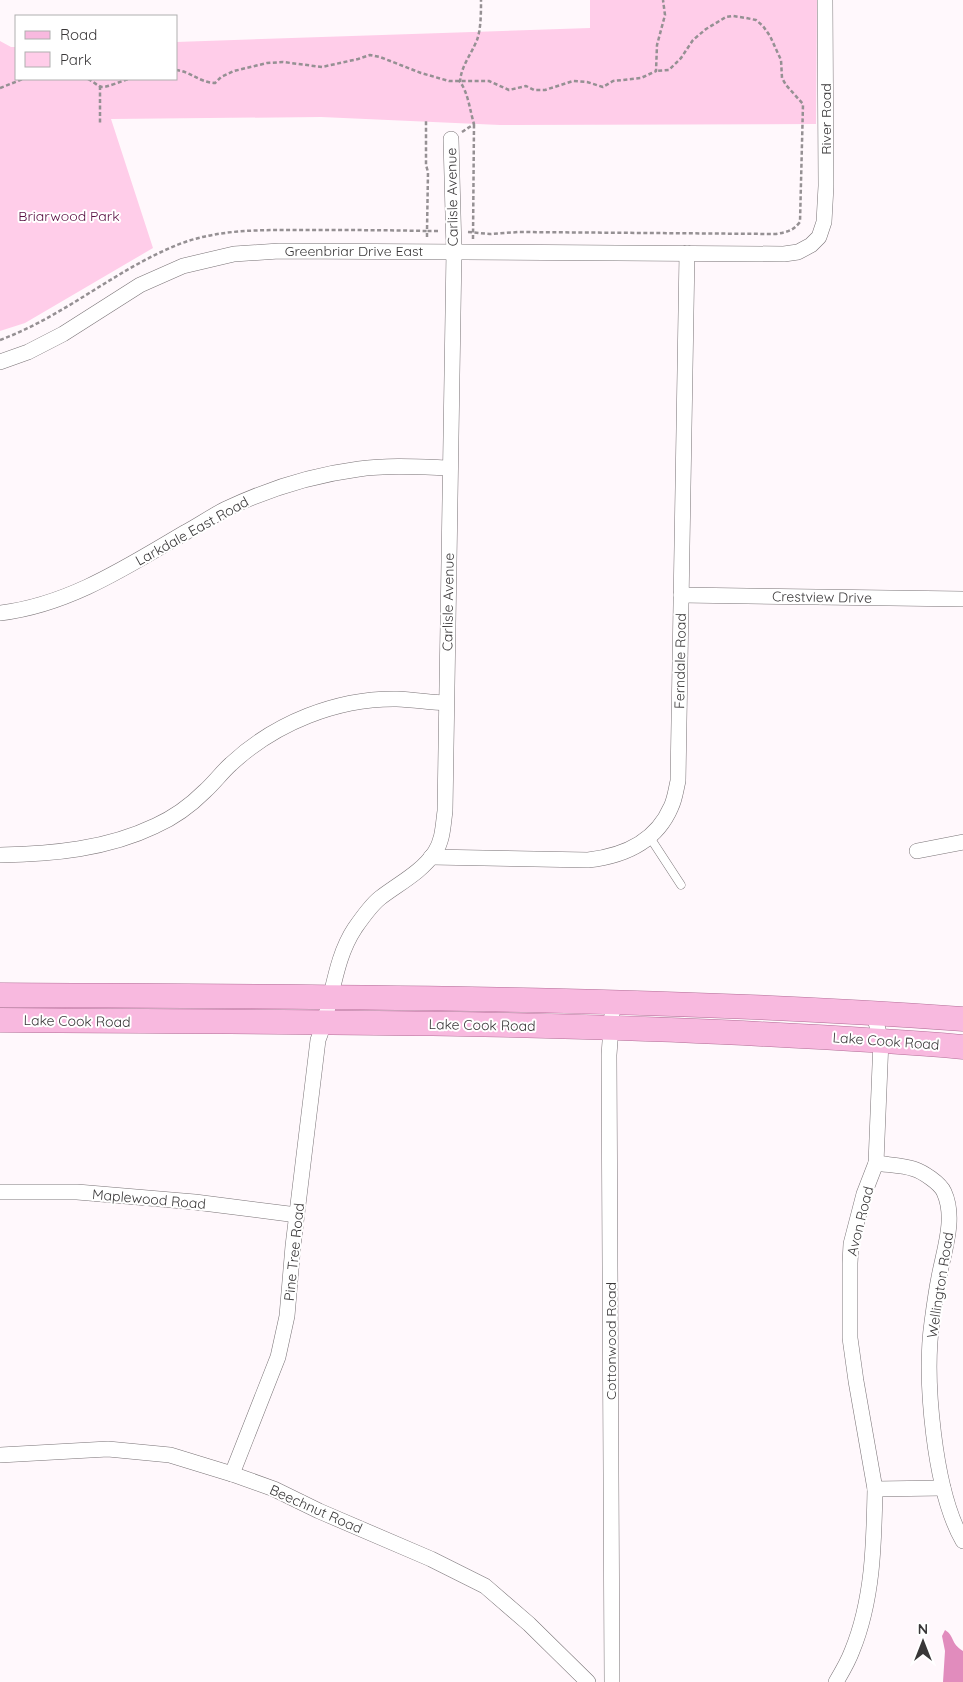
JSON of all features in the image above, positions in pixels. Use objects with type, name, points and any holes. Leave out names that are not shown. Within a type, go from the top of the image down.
[{"type":"main road","name":"Lake Cook Road","points":[[0,996],[331,997],[613,1001],[873,1012],[963,1019]]},
{"type":"main road","name":"Lake Cook Road","points":[[0,1020],[325,1022],[611,1027],[881,1040],[963,1047]]},
{"type":"street","name":"River Road","points":[[818,237],[824,222],[826,186],[825,0]]},
{"type":"street","name":"Carlisle Avenue","points":[[325,1022],[340,959],[355,928],[377,900],[426,863],[436,851],[442,836],[445,811],[454,251],[451,139]]},
{"type":"street","name":"Greenbriar Drive East","points":[[0,362],[28,352],[63,334],[140,285],[183,266],[234,254],[279,251],[454,251],[784,254],[798,252],[811,245],[818,237]]},
{"type":"street","name":"Ferndale Road","points":[[431,857],[604,859],[624,853],[640,844],[660,827],[672,806],[678,781],[687,253]]},
{"type":"street","name":"Larkdale East Road","points":[[0,613],[32,607],[99,583],[224,510],[264,492],[315,477],[360,468],[450,468]]},
{"type":"street","name":"Crestview Drive","points":[[681,595],[963,599]]},
{"type":"street","points":[[0,855],[72,851],[116,842],[156,826],[182,810],[205,791],[231,764],[258,742],[291,724],[326,710],[361,702],[397,699],[446,703]]},
{"type":"street","points":[[918,851],[963,842]]},
{"type":"street","name":"Cottonwood Road","points":[[612,1682],[609,1055],[613,1001]]},
{"type":"street","name":"Avon Road","points":[[836,1682],[852,1651],[862,1621],[870,1586],[874,1551],[875,1489],[850,1338],[849,1278],[851,1244],[864,1194],[876,1164],[881,1040],[873,1012]]},
{"type":"street","name":"Pine Tree Road","points":[[232,1474],[278,1357],[287,1316],[292,1246],[298,1215],[318,1040],[325,1022]]},
{"type":"street","name":"Wellington Road","points":[[876,1164],[914,1169],[943,1189],[949,1206],[949,1225],[932,1326],[930,1366],[935,1441],[943,1488],[951,1514],[963,1541]]},
{"type":"street","name":"Maplewood Road","points":[[0,1192],[77,1192],[195,1202],[298,1215]]},
{"type":"street","name":"Beechnut Road","points":[[0,1455],[108,1449],[170,1455],[274,1489],[327,1514],[431,1558],[485,1586],[529,1624],[588,1682]]},
{"type":"street","points":[[875,1489],[943,1488]]},
{"type":"lane","points":[[649,836],[681,885]]},
{"type":"path","points":[[178,70],[189,72],[204,82],[215,83],[221,77],[234,71],[267,63],[283,62],[322,67],[370,55],[380,56],[449,81],[460,82],[489,81],[509,90],[526,86],[534,90],[545,90],[573,81],[587,82],[603,87],[614,81],[641,78],[656,72],[669,70],[681,58],[693,40],[706,29],[726,17],[733,16],[756,20],[763,26],[776,48],[781,60],[782,78],[802,104],[800,222],[789,232],[776,234],[520,232],[482,234],[474,232],[474,124],[467,103],[465,89],[460,82],[461,71],[478,39],[481,0]]},
{"type":"path","points":[[656,72],[657,45],[665,15],[663,0]]},
{"type":"path","points":[[0,88],[20,80]]},
{"type":"path","points":[[90,80],[106,87],[126,80]]},
{"type":"path","points":[[100,86],[100,125]]},
{"type":"path","points":[[451,139],[474,124]]},
{"type":"green space","name":"Briarwood Park","points":[[590,0],[817,0],[816,124],[500,125],[321,117],[111,119],[153,248],[25,323],[0,331],[0,41],[15,47],[15,80],[178,80],[178,42],[590,28]]},
{"type":"shaded area","points":[[945,1630],[963,1651],[963,1682],[943,1682],[945,1651],[942,1636]]}]
